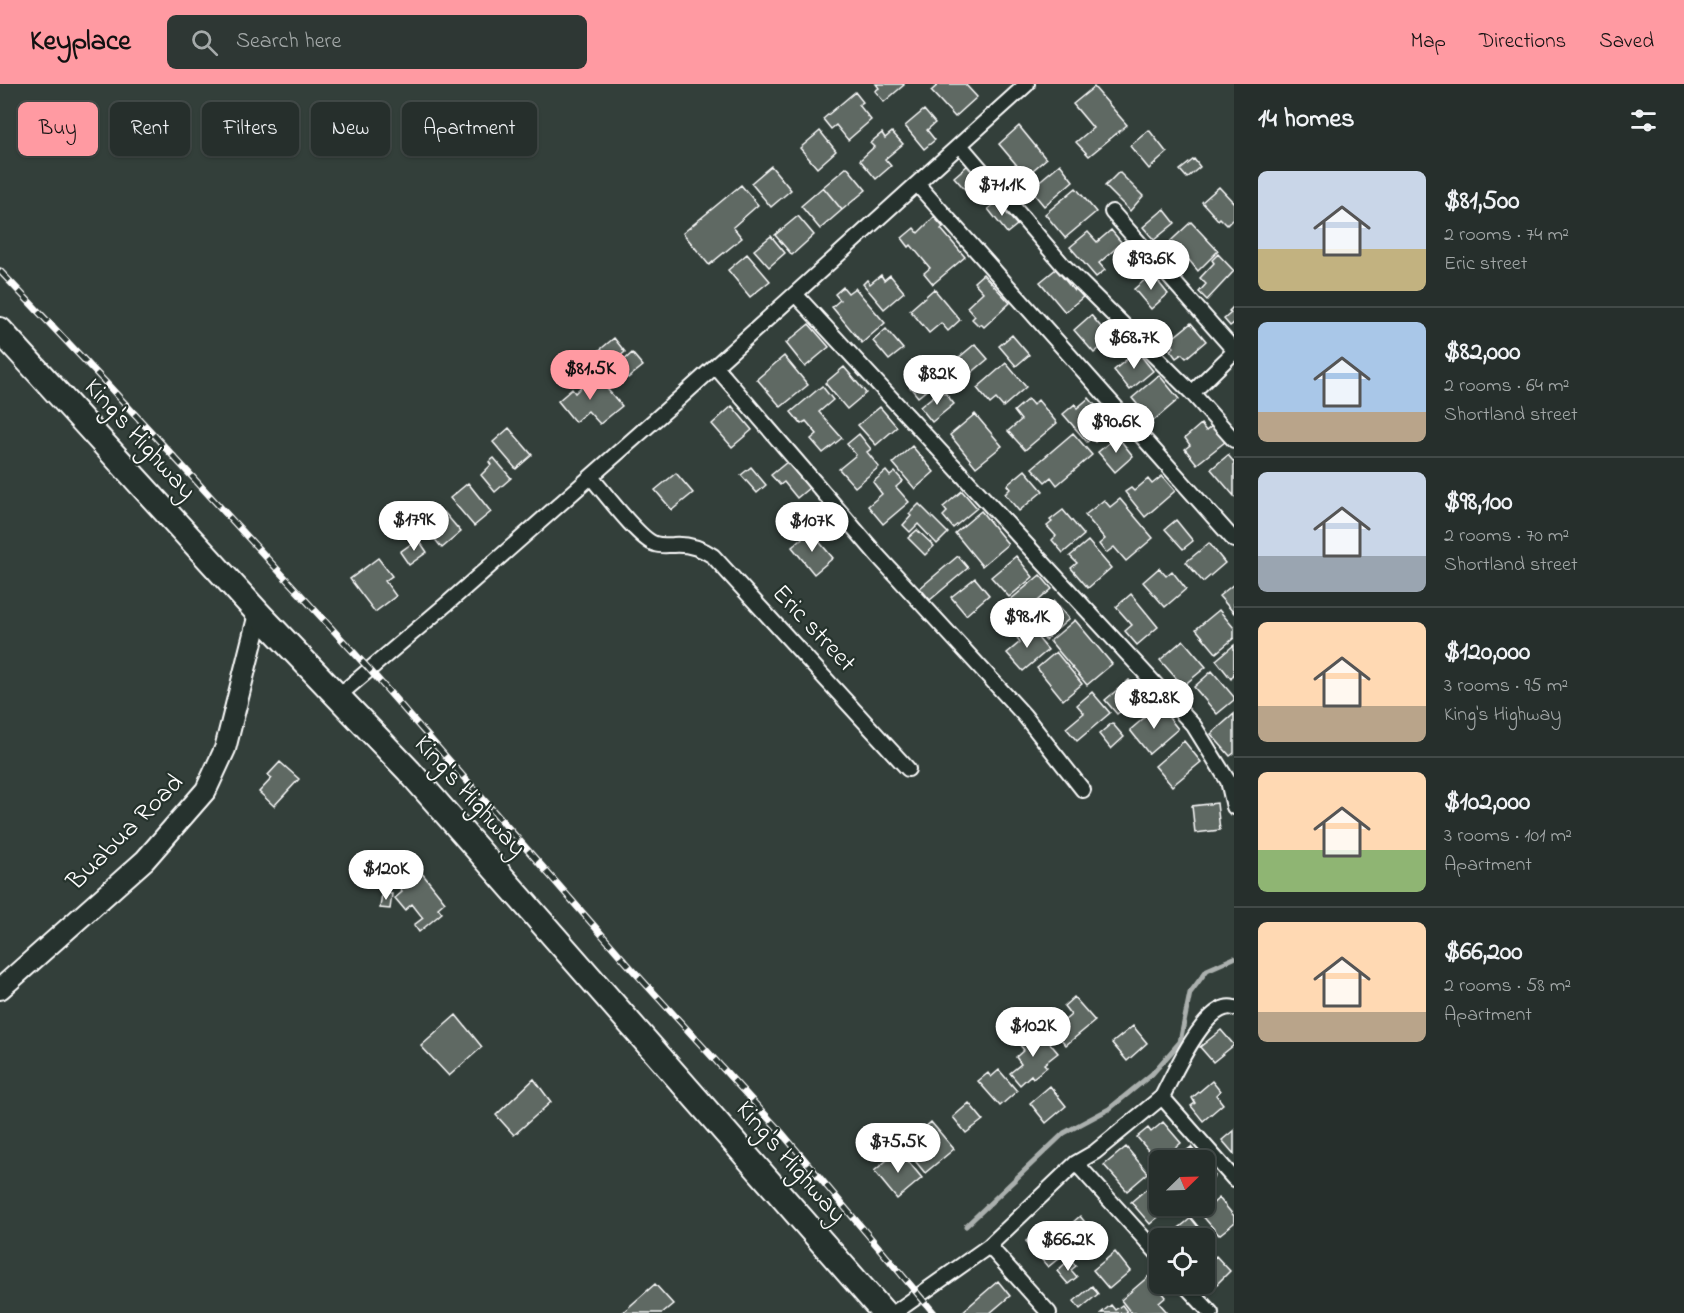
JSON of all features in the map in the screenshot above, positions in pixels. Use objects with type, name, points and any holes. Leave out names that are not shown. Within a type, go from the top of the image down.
[{"type":"highway","name":"King's Highway","points":[[0,330],[259,614],[409,771],[884,1313]]},
{"type":"street","points":[[337,697],[456,597],[1027,84]]},
{"type":"street","points":[[960,145],[1063,265],[1192,393],[1234,440]]},
{"type":"street","points":[[917,184],[1234,540]]},
{"type":"street","points":[[1112,212],[1234,351],[1192,393]]},
{"type":"street","points":[[795,294],[1194,726],[1228,781],[1234,807]]},
{"type":"street","points":[[715,366],[878,556],[1024,716],[1083,790]]},
{"type":"street","name":"Eric street","points":[[591,477],[645,539],[661,546],[676,544],[694,547],[713,556],[908,770]]},
{"type":"street","name":"Buabua Road","points":[[0,989],[145,860],[206,790],[225,749],[259,614]]},
{"type":"street","points":[[894,1313],[989,1246],[1076,1164],[1095,1152],[1162,1097],[1203,1024],[1219,1010],[1226,1007],[1234,1008]]},
{"type":"street","points":[[1162,1097],[1234,1179]]},
{"type":"street","points":[[1076,1164],[1149,1244]]},
{"type":"street","points":[[989,1246],[1049,1313]]},
{"type":"street","points":[[1193,1294],[1210,1313]]},
{"type":"building","points":[[876,84],[904,85],[884,102],[875,91],[879,88]]},
{"type":"building","points":[[939,84],[965,84],[977,97],[955,117],[931,91]]},
{"type":"building","points":[[1094,87],[1127,125],[1089,156],[1076,142],[1093,128],[1073,104]]},
{"type":"building","points":[[855,92],[863,102],[859,105],[871,120],[848,140],[836,125],[831,129],[823,119]]},
{"type":"building","points":[[924,110],[935,123],[927,130],[935,140],[924,149],[905,126]]},
{"type":"building","points":[[1019,126],[1046,159],[1026,176],[999,144]]},
{"type":"building","points":[[1149,130],[1167,153],[1149,169],[1130,146]]},
{"type":"building","points":[[820,131],[836,151],[817,168],[800,148]]},
{"type":"building","points":[[892,132],[903,144],[885,159],[891,166],[876,179],[860,160],[874,147],[870,143],[882,133],[885,138]]},
{"type":"building","points":[[1194,159],[1200,167],[1187,178],[1180,170]]},
{"type":"building","points":[[1060,164],[1073,181],[1044,206],[1030,189]]},
{"type":"building","points":[[968,165],[983,182],[969,194],[954,177]]},
{"type":"building","points":[[771,166],[791,190],[771,207],[751,183]]},
{"type":"building","points":[[847,167],[866,190],[842,210],[823,187]]},
{"type":"building","points":[[1119,172],[1143,196],[1130,211],[1105,186]]},
{"type":"building","points":[[741,185],[758,205],[733,227],[742,238],[709,265],[683,233]]},
{"type":"building","points":[[823,187],[842,210],[820,229],[801,206]]},
{"type":"building","points":[[1219,187],[1234,203],[1234,218],[1227,225],[1220,218],[1218,220],[1202,202]]},
{"type":"building","points":[[1076,188],[1096,212],[1065,238],[1045,214]]},
{"type":"building","points":[[997,202],[1017,225],[1007,233],[988,209]]},
{"type":"building","points":[[1164,209],[1175,223],[1154,240],[1143,227]]},
{"type":"building","points":[[798,216],[814,235],[792,255],[775,235]]},
{"type":"building","points":[[934,217],[943,227],[941,229],[965,257],[933,284],[924,273],[930,268],[911,245],[909,247],[902,238],[914,228],[918,233]]},
{"type":"building","points":[[1191,222],[1218,251],[1198,271],[1189,260],[1179,269],[1161,250]]},
{"type":"building","points":[[1111,230],[1122,243],[1099,263],[1105,270],[1096,277],[1070,247],[1088,232],[1097,242]]},
{"type":"building","points":[[771,236],[785,253],[769,267],[754,250]]},
{"type":"building","points":[[747,254],[770,281],[750,297],[728,270]]},
{"type":"building","points":[[1218,254],[1234,271],[1207,300],[1199,292],[1206,284],[1200,278],[1214,263],[1212,260]]},
{"type":"building","points":[[1056,269],[1074,291],[1076,288],[1083,297],[1065,312],[1040,282]]},
{"type":"building","points":[[983,274],[1010,303],[984,327],[981,324],[979,326],[972,319],[975,316],[967,307],[983,292],[974,282]]},
{"type":"building","points":[[1152,274],[1168,294],[1151,309],[1134,289]]},
{"type":"building","points":[[881,275],[884,280],[890,275],[904,292],[884,309],[863,284],[867,280],[870,284]]},
{"type":"building","points":[[843,287],[848,293],[855,288],[885,323],[862,343],[832,307],[840,300],[835,294]]},
{"type":"building","points":[[934,289],[960,320],[948,331],[941,323],[929,333],[910,310]]},
{"type":"building","points":[[1234,306],[1234,323],[1230,326],[1224,319],[1231,313],[1229,311]]},
{"type":"building","points":[[1091,315],[1111,339],[1094,353],[1074,330]]},
{"type":"building","points":[[1191,323],[1206,341],[1186,358],[1182,354],[1176,358],[1170,350],[1174,347],[1169,341]]},
{"type":"building","points":[[809,324],[829,347],[805,367],[786,343]]},
{"type":"building","points":[[886,329],[903,349],[889,360],[873,341]]},
{"type":"building","points":[[1012,335],[1029,355],[1016,366],[999,346]]},
{"type":"building","points":[[614,338],[625,352],[607,367],[596,353]]},
{"type":"building","points":[[975,344],[988,359],[964,379],[951,364]]},
{"type":"building","points":[[1137,351],[1153,371],[1130,390],[1114,370]]},
{"type":"building","points":[[632,353],[643,366],[628,378],[618,366]]},
{"type":"building","points":[[784,356],[808,385],[781,407],[757,379]]},
{"type":"building","points":[[1006,363],[1026,387],[1003,407],[996,399],[990,404],[977,388]]},
{"type":"building","points":[[844,367],[866,393],[847,409],[825,383]]},
{"type":"building","points":[[595,375],[622,406],[600,424],[588,411],[575,422],[558,401],[572,389],[575,393],[581,387],[578,383],[586,377],[589,380]]},
{"type":"building","points":[[1159,375],[1179,399],[1152,422],[1132,398]]},
{"type":"building","points":[[924,376],[932,386],[918,397],[910,387]]},
{"type":"building","points":[[822,386],[833,400],[819,412],[842,438],[823,453],[811,439],[817,434],[806,421],[801,424],[791,412]]},
{"type":"building","points":[[942,389],[954,404],[932,422],[920,407]]},
{"type":"building","points":[[1089,398],[1113,427],[1095,442],[1092,438],[1087,442],[1063,414],[1075,404],[1077,408]]},
{"type":"building","points":[[1028,399],[1033,405],[1038,400],[1057,423],[1025,450],[1008,431],[1021,420],[1014,411]]},
{"type":"building","points":[[732,406],[752,430],[732,447],[712,424]]},
{"type":"building","points":[[880,407],[897,427],[876,445],[858,425]]},
{"type":"building","points":[[975,414],[1002,446],[976,467],[950,435]]},
{"type":"building","points":[[1201,424],[1206,431],[1212,426],[1225,442],[1197,464],[1185,449],[1190,445],[1185,438]]},
{"type":"building","points":[[509,428],[532,455],[516,469],[493,442]]},
{"type":"building","points":[[1073,433],[1092,455],[1057,485],[1051,477],[1045,482],[1032,468]]},
{"type":"building","points":[[859,434],[871,449],[867,452],[879,467],[855,487],[839,469],[856,455],[847,444]]},
{"type":"building","points":[[1117,436],[1133,456],[1115,472],[1098,452]]},
{"type":"building","points":[[912,446],[934,472],[915,489],[893,463]]},
{"type":"building","points":[[1228,455],[1234,462],[1234,496],[1211,469]]},
{"type":"building","points":[[494,458],[511,478],[495,492],[481,475],[491,465],[489,462]]},
{"type":"building","points":[[787,462],[809,488],[797,498],[784,482],[780,485],[771,475]]},
{"type":"building","points":[[751,467],[766,485],[757,493],[741,475]]},
{"type":"building","points":[[1025,470],[1043,491],[1019,511],[1005,494],[1010,489],[1007,485]]},
{"type":"building","points":[[886,471],[890,476],[895,472],[903,481],[896,487],[909,502],[883,524],[868,506],[882,494],[873,482]]},
{"type":"building","points":[[676,473],[693,493],[672,510],[655,490]]},
{"type":"building","points":[[1162,476],[1175,491],[1145,517],[1125,492],[1131,488],[1134,491],[1148,479],[1152,484]]},
{"type":"building","points":[[468,483],[491,512],[474,526],[450,498]]},
{"type":"building","points":[[962,491],[977,508],[953,528],[943,516],[947,512],[943,507]]},
{"type":"building","points":[[1120,499],[1153,538],[1126,561],[1114,547],[1106,553],[1099,544],[1105,539],[1085,515],[1104,500],[1110,507]]},
{"type":"building","points":[[919,504],[948,533],[937,544],[918,524],[910,532],[903,525],[911,516],[909,514]]},
{"type":"building","points":[[434,506],[441,515],[444,512],[461,532],[442,548],[429,532],[436,526],[426,514]]},
{"type":"building","points":[[1063,510],[1084,535],[1063,553],[1052,540],[1056,536],[1047,526],[1052,522],[1050,520]]},
{"type":"building","points":[[981,511],[1008,544],[982,566],[955,533]]},
{"type":"building","points":[[1176,520],[1193,541],[1183,549],[1165,529]]},
{"type":"building","points":[[917,530],[934,546],[925,555],[908,538]]},
{"type":"building","points":[[810,531],[833,558],[814,574],[792,547]]},
{"type":"building","points":[[418,539],[427,552],[409,565],[400,552]]},
{"type":"building","points":[[1088,541],[1111,568],[1088,588],[1071,568],[1077,563],[1070,556]]},
{"type":"building","points":[[1209,543],[1225,563],[1203,582],[1186,562]]},
{"type":"building","points":[[958,556],[968,568],[930,600],[920,588]]},
{"type":"building","points":[[1016,556],[1033,577],[1009,597],[991,577]]},
{"type":"building","points":[[378,558],[392,576],[385,581],[396,596],[375,612],[350,579]]},
{"type":"building","points":[[1159,568],[1166,576],[1172,571],[1186,589],[1165,607],[1143,582]]},
{"type":"building","points":[[1040,575],[1052,589],[1032,606],[1037,611],[1027,620],[1010,600]]},
{"type":"building","points":[[975,578],[989,595],[966,615],[951,597]]},
{"type":"building","points":[[1234,584],[1234,613],[1219,596]]},
{"type":"building","points":[[1131,594],[1158,627],[1137,645],[1125,631],[1132,625],[1116,607]]},
{"type":"building","points":[[1054,601],[1069,619],[1045,640],[1030,621]]},
{"type":"building","points":[[1219,610],[1234,628],[1234,638],[1216,653],[1196,629]]},
{"type":"building","points":[[1075,620],[1112,664],[1087,685],[1050,641]]},
{"type":"building","points":[[1028,626],[1048,650],[1023,671],[1007,653],[1020,642],[1016,636]]},
{"type":"building","points":[[1183,640],[1206,667],[1183,686],[1160,660]]},
{"type":"building","points":[[1234,645],[1234,674],[1231,679],[1216,660]]},
{"type":"building","points":[[1056,652],[1082,684],[1063,700],[1037,668]]},
{"type":"building","points":[[1212,671],[1234,697],[1234,700],[1217,714],[1194,687]]},
{"type":"building","points":[[1129,680],[1141,694],[1117,714],[1105,700]]},
{"type":"building","points":[[1092,692],[1110,713],[1077,741],[1066,728],[1084,713],[1077,705]]},
{"type":"building","points":[[1159,705],[1178,729],[1149,754],[1130,730]]},
{"type":"building","points":[[1234,714],[1234,753],[1230,756],[1211,734]]},
{"type":"building","points":[[1112,723],[1124,737],[1111,749],[1099,734]]},
{"type":"building","points":[[1184,741],[1201,762],[1172,786],[1155,766]]},
{"type":"building","points":[[280,762],[299,779],[274,806],[259,792],[272,778],[268,775]]},
{"type":"building","points":[[1217,803],[1220,830],[1195,833],[1192,806]]},
{"type":"building","points":[[421,872],[445,902],[438,908],[442,913],[419,932],[414,925],[423,918],[412,904],[405,910],[395,898],[402,892],[400,889]]},
{"type":"building","points":[[382,893],[392,894],[390,909],[380,908]]},
{"type":"building","points":[[1074,997],[1095,1021],[1066,1045],[1053,1030],[1071,1015],[1064,1006]]},
{"type":"building","points":[[456,1015],[482,1047],[449,1076],[421,1046]]},
{"type":"building","points":[[1133,1026],[1147,1043],[1127,1061],[1112,1043]]},
{"type":"building","points":[[1221,1030],[1234,1045],[1213,1062],[1200,1047]]},
{"type":"building","points":[[1031,1035],[1036,1041],[1043,1035],[1058,1053],[1044,1064],[1047,1067],[1033,1078],[1031,1075],[1020,1085],[1010,1073],[1021,1064],[1016,1057],[1024,1050],[1019,1044]]},
{"type":"building","points":[[999,1070],[1017,1091],[1000,1106],[978,1081],[988,1073],[991,1077]]},
{"type":"building","points":[[534,1079],[551,1102],[514,1135],[496,1115]]},
{"type":"building","points":[[1212,1081],[1220,1091],[1216,1095],[1223,1104],[1203,1121],[1191,1106],[1195,1103],[1192,1098]]},
{"type":"building","points":[[1050,1086],[1066,1106],[1046,1123],[1030,1103]]},
{"type":"building","points":[[969,1103],[983,1120],[966,1133],[953,1117]]},
{"type":"building","points":[[931,1122],[954,1149],[925,1173],[903,1146]]},
{"type":"building","points":[[1163,1122],[1181,1143],[1173,1150],[1149,1151],[1137,1137],[1148,1128],[1151,1132]]},
{"type":"building","points":[[1234,1130],[1234,1154],[1222,1140]]},
{"type":"building","points":[[1126,1147],[1148,1173],[1127,1191],[1104,1165]]},
{"type":"building","points":[[899,1150],[922,1178],[897,1199],[874,1171]]},
{"type":"building","points":[[1149,1187],[1149,1216],[1159,1216],[1150,1224],[1131,1202]]},
{"type":"building","points":[[1219,1198],[1234,1216],[1234,1223],[1219,1235],[1203,1216],[1215,1216],[1215,1202]]},
{"type":"building","points":[[1080,1216],[1092,1231],[1076,1244],[1064,1230]]},
{"type":"building","points":[[1191,1218],[1199,1228],[1179,1228]]},
{"type":"building","points":[[1042,1228],[1064,1254],[1048,1267],[1026,1241]]},
{"type":"building","points":[[1115,1252],[1130,1271],[1109,1289],[1093,1270]]},
{"type":"building","points":[[1215,1257],[1230,1271],[1216,1285],[1215,1284]]},
{"type":"building","points":[[1070,1259],[1076,1266],[1071,1270],[1077,1277],[1068,1284],[1057,1271]]},
{"type":"building","points":[[1149,1276],[1149,1294],[1164,1294],[1166,1297],[1159,1303],[1167,1312],[1131,1313],[1121,1300]]},
{"type":"building","points":[[998,1281],[1010,1296],[990,1313],[961,1313]]},
{"type":"building","points":[[655,1284],[673,1304],[662,1313],[622,1313]]},
{"type":"building","points":[[1092,1286],[1098,1294],[1080,1309],[1074,1301]]},
{"type":"building","points":[[1111,1305],[1115,1310],[1122,1305],[1128,1313],[1101,1313]]},
{"type":"waterway","points":[[966,1226],[1064,1133],[1109,1109],[1152,1074],[1180,1042],[1190,993],[1207,970],[1234,958]]},
{"type":"railway","points":[[0,271],[369,669],[631,968],[781,1132],[934,1313]]}]
